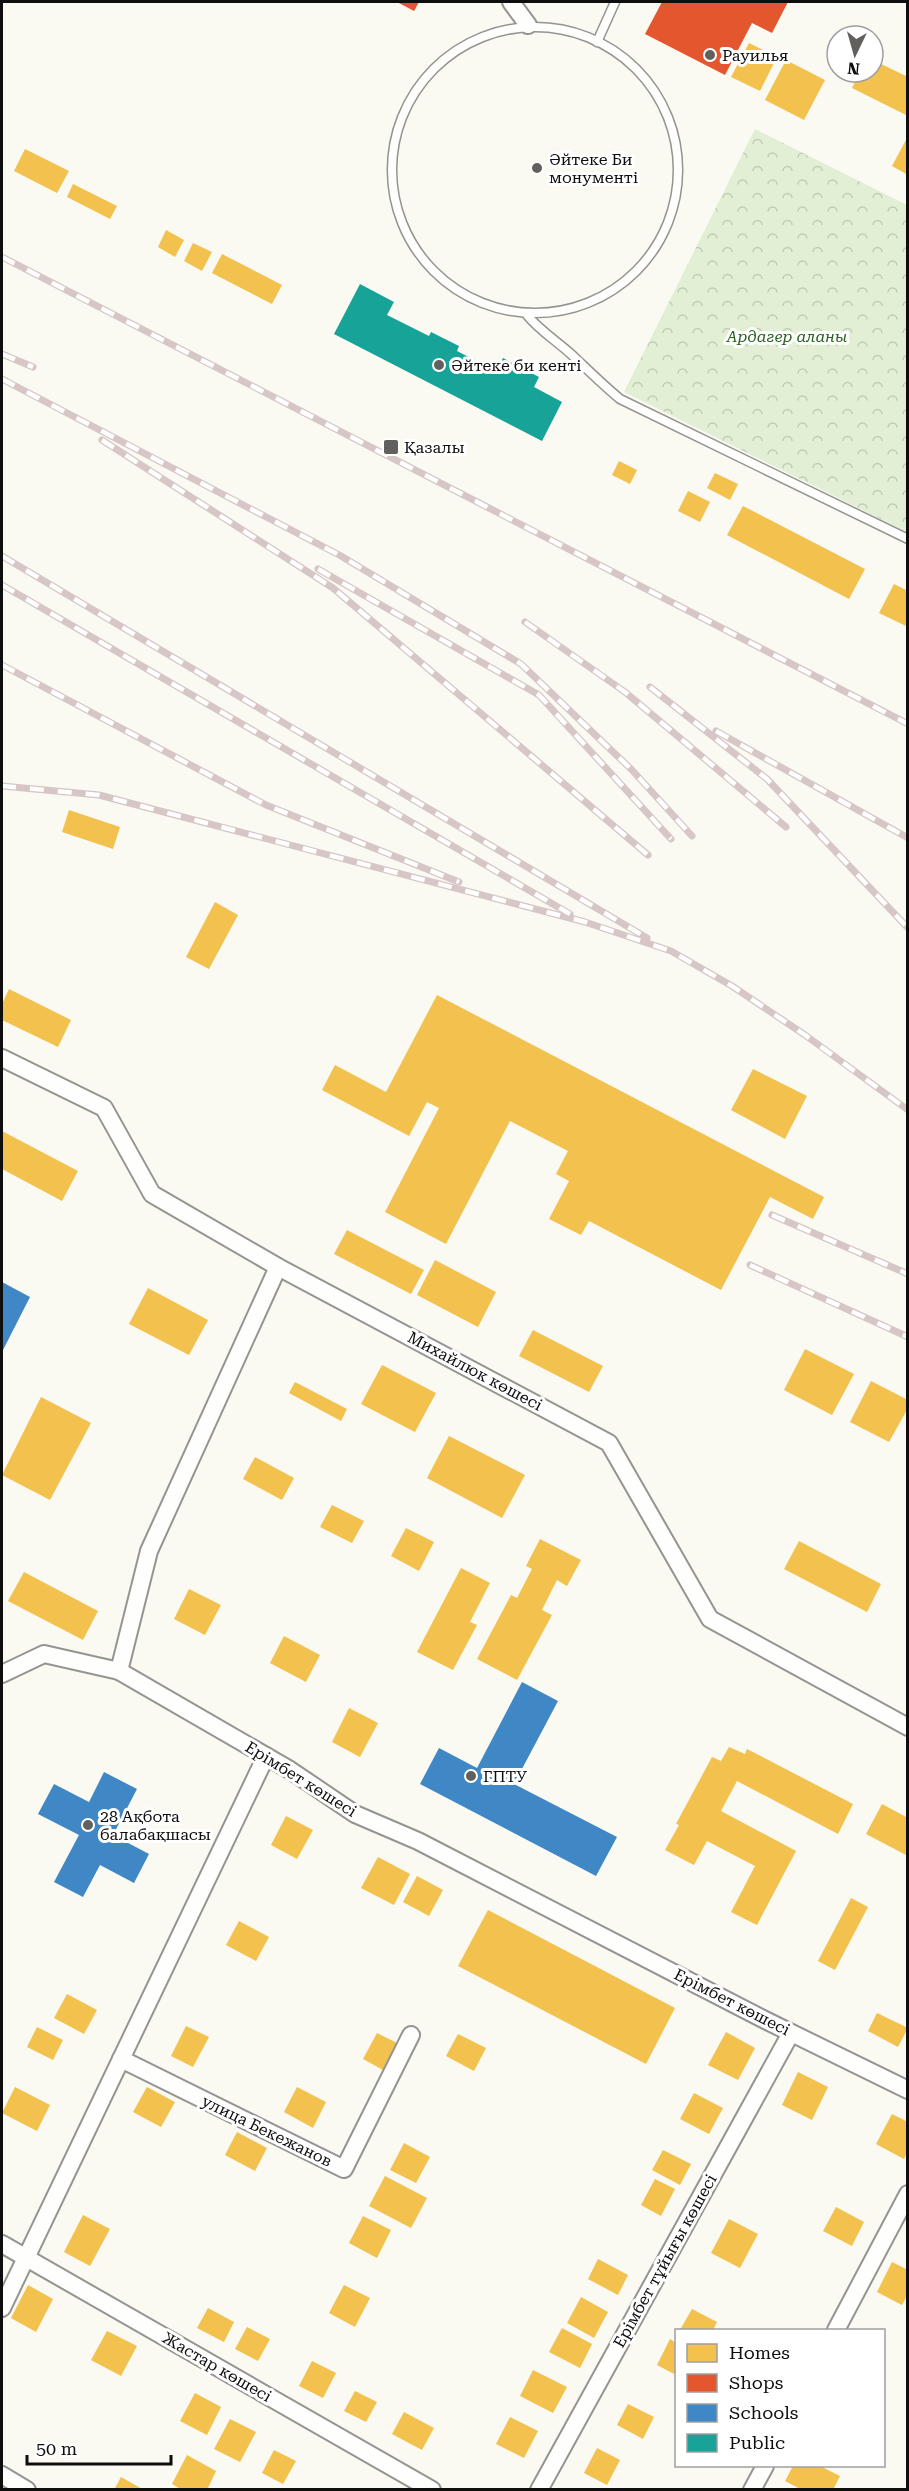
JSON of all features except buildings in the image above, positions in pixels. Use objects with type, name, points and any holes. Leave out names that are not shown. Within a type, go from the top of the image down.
[{"type":"street","points":[[511,2],[528,26]]},
{"type":"street","name":"Михайлюк көшесі","points":[[2,1058],[104,1108],[152,1194],[278,1267],[609,1443],[710,1619],[908,1727]]},
{"type":"street","points":[[119,1671],[149,1551],[278,1267]]},
{"type":"street","name":"Ерімбет көшесі","points":[[2,1674],[44,1654],[119,1671],[266,1756],[355,1814],[418,1841],[790,2033],[908,2090]]},
{"type":"street","points":[[2,2308],[266,1756]]},
{"type":"street","name":"Ерімбет тұйығы көшесі","points":[[538,2490],[790,2033]]},
{"type":"street","name":"улица Бекежанов","points":[[121,2059],[344,2169],[411,2036]]},
{"type":"street","points":[[837,2329],[908,2194]]},
{"type":"street","name":"Жастар көшесі","points":[[2,2244],[431,2489]]},
{"type":"street","points":[[752,2490],[764,2467]]},
{"type":"street","points":[[2,2475],[27,2490]]},
{"type":"lane","points":[[597,42],[615,2]]},
{"type":"lane","points":[[528,26],[583,33],[633,64],[674,126],[680,188],[666,236],[630,280],[583,308],[526,315],[467,298],[424,263],[395,206],[392,150],[407,103],[439,63],[474,39],[528,26]]},
{"type":"lane","points":[[526,315],[620,399],[908,539]]},
{"type":"green space","name":"Ардагер аланы","points":[[755,129],[907,205],[907,532],[624,392]]},
{"type":"railway","points":[[2,257],[908,724]]},
{"type":"railway","points":[[2,354],[33,367]]},
{"type":"railway","points":[[2,379],[341,556],[521,664],[632,770],[692,836]]},
{"type":"railway","points":[[102,440],[333,588],[648,855]]},
{"type":"railway","points":[[2,556],[647,938]]},
{"type":"railway","points":[[318,569],[539,695],[671,839]]},
{"type":"railway","points":[[2,585],[570,914]]},
{"type":"railway","points":[[525,622],[625,692],[786,827]]},
{"type":"railway","points":[[2,665],[266,805],[459,882]]},
{"type":"railway","points":[[650,687],[767,779],[908,928]]},
{"type":"railway","points":[[716,731],[908,838]]},
{"type":"railway","points":[[2,786],[99,795],[585,922],[671,951],[732,986],[805,1035],[908,1110]]},
{"type":"railway","points":[[772,1215],[908,1274]]},
{"type":"railway","points":[[750,1265],[908,1337]]},
{"type":"place","name":"Рауилья","points":[[710,55]]},
{"type":"place","name":"Əйтеке Би монументі","points":[[537,168]]},
{"type":"place","name":"Әйтеке би кенті","points":[[439,365]]},
{"type":"place","name":"Қазалы","points":[[391,447]]},
{"type":"place","name":"ГПТУ","points":[[471,1776]]},
{"type":"place","name":"28 Ақбота балабақшасы","points":[[88,1825]]}]
